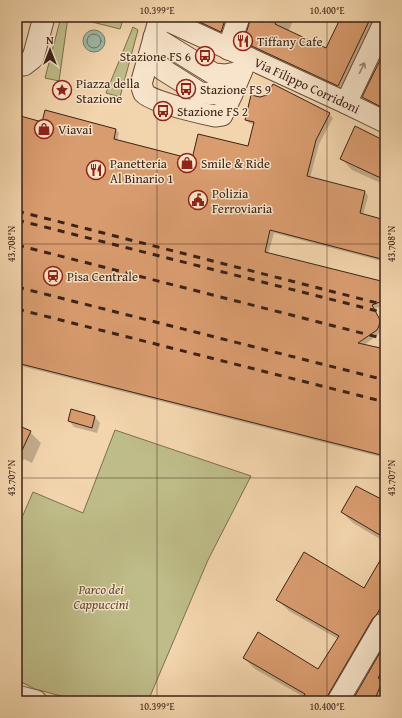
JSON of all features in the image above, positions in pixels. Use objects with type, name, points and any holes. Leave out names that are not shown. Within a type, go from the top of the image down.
[{"type":"street","points":[[17,64],[24,65],[33,58],[44,17]]},
{"type":"street","points":[[239,17],[228,49],[160,17],[141,84],[144,93],[160,101],[214,116],[222,115],[244,65]]},
{"type":"street","points":[[346,103],[385,21]]},
{"type":"street","points":[[154,37],[214,74],[225,75],[244,65]]},
{"type":"street","name":"Via Filippo Corridoni","points":[[228,49],[244,65],[346,103],[385,122]]},
{"type":"street","points":[[338,701],[383,624]]},
{"type":"street","points":[[17,696],[36,701]]},
{"type":"green space","points":[[61,17],[68,17],[59,81],[45,78]]},
{"type":"green space","points":[[80,17],[111,17],[122,23],[120,29],[80,19]]},
{"type":"green space","points":[[133,27],[138,30],[120,97],[106,93]]},
{"type":"green space","name":"Parco dei Cappuccini","points":[[115,430],[251,476],[208,560],[148,701],[80,701],[35,689],[17,680],[17,529],[33,492],[83,513]]},
{"type":"water","points":[[94,30],[102,33],[105,41],[102,49],[94,52],[86,49],[83,41],[86,33]]},
{"type":"building","points":[[189,17],[226,17],[221,32]]},
{"type":"building","points":[[251,17],[278,17],[275,24],[326,48],[341,17],[371,17],[338,86],[243,42]]},
{"type":"building","points":[[385,50],[385,109],[362,97]]},
{"type":"building","points":[[273,84],[330,113],[316,140],[307,176],[365,191],[360,213],[385,220],[385,260],[270,230],[265,252],[385,282],[385,300],[372,305],[380,321],[379,326],[377,330],[358,343],[385,349],[385,456],[17,363],[17,115],[42,122],[45,110],[116,129],[114,139],[192,159],[198,134],[248,146],[254,122],[245,120],[251,95],[260,97],[267,95]]},
{"type":"building","points":[[355,126],[385,141],[385,180],[340,159]]},
{"type":"building","points":[[71,409],[95,416],[92,428],[68,421]]},
{"type":"building","points":[[17,425],[31,431],[17,461]]},
{"type":"building","points":[[356,486],[385,501],[385,538],[341,512]]},
{"type":"building","points":[[304,552],[364,588],[385,552],[385,600],[328,695],[326,701],[301,701],[305,694],[243,658],[258,632],[318,669],[339,636],[276,600]]},
{"type":"building","points":[[382,649],[385,650],[385,666],[378,678],[383,680],[374,701],[352,701]]},
{"type":"railway","points":[[17,211],[385,305]]},
{"type":"railway","points":[[17,220],[385,313]]},
{"type":"railway","points":[[17,245],[385,339]]},
{"type":"railway","points":[[17,287],[385,380]]},
{"type":"railway","points":[[17,309],[385,402]]},
{"type":"place","name":"Tiffany Cafe","points":[[243,41]]},
{"type":"place","name":"Stazione FS 6","points":[[205,56]]},
{"type":"place","name":"Stazione FS 9","points":[[186,89]]},
{"type":"place","name":"Piazza della Stazione","points":[[62,90]]},
{"type":"place","name":"Stazione FS 2","points":[[163,111]]},
{"type":"place","name":"Viavai","points":[[44,129]]},
{"type":"place","name":"Smile & Ride","points":[[187,163]]},
{"type":"place","name":"Panetteria Al Binario 1","points":[[96,170]]},
{"type":"place","name":"Polizia Ferroviaria","points":[[198,200]]},
{"type":"place","name":"Pisa Centrale","points":[[53,276]]}]
